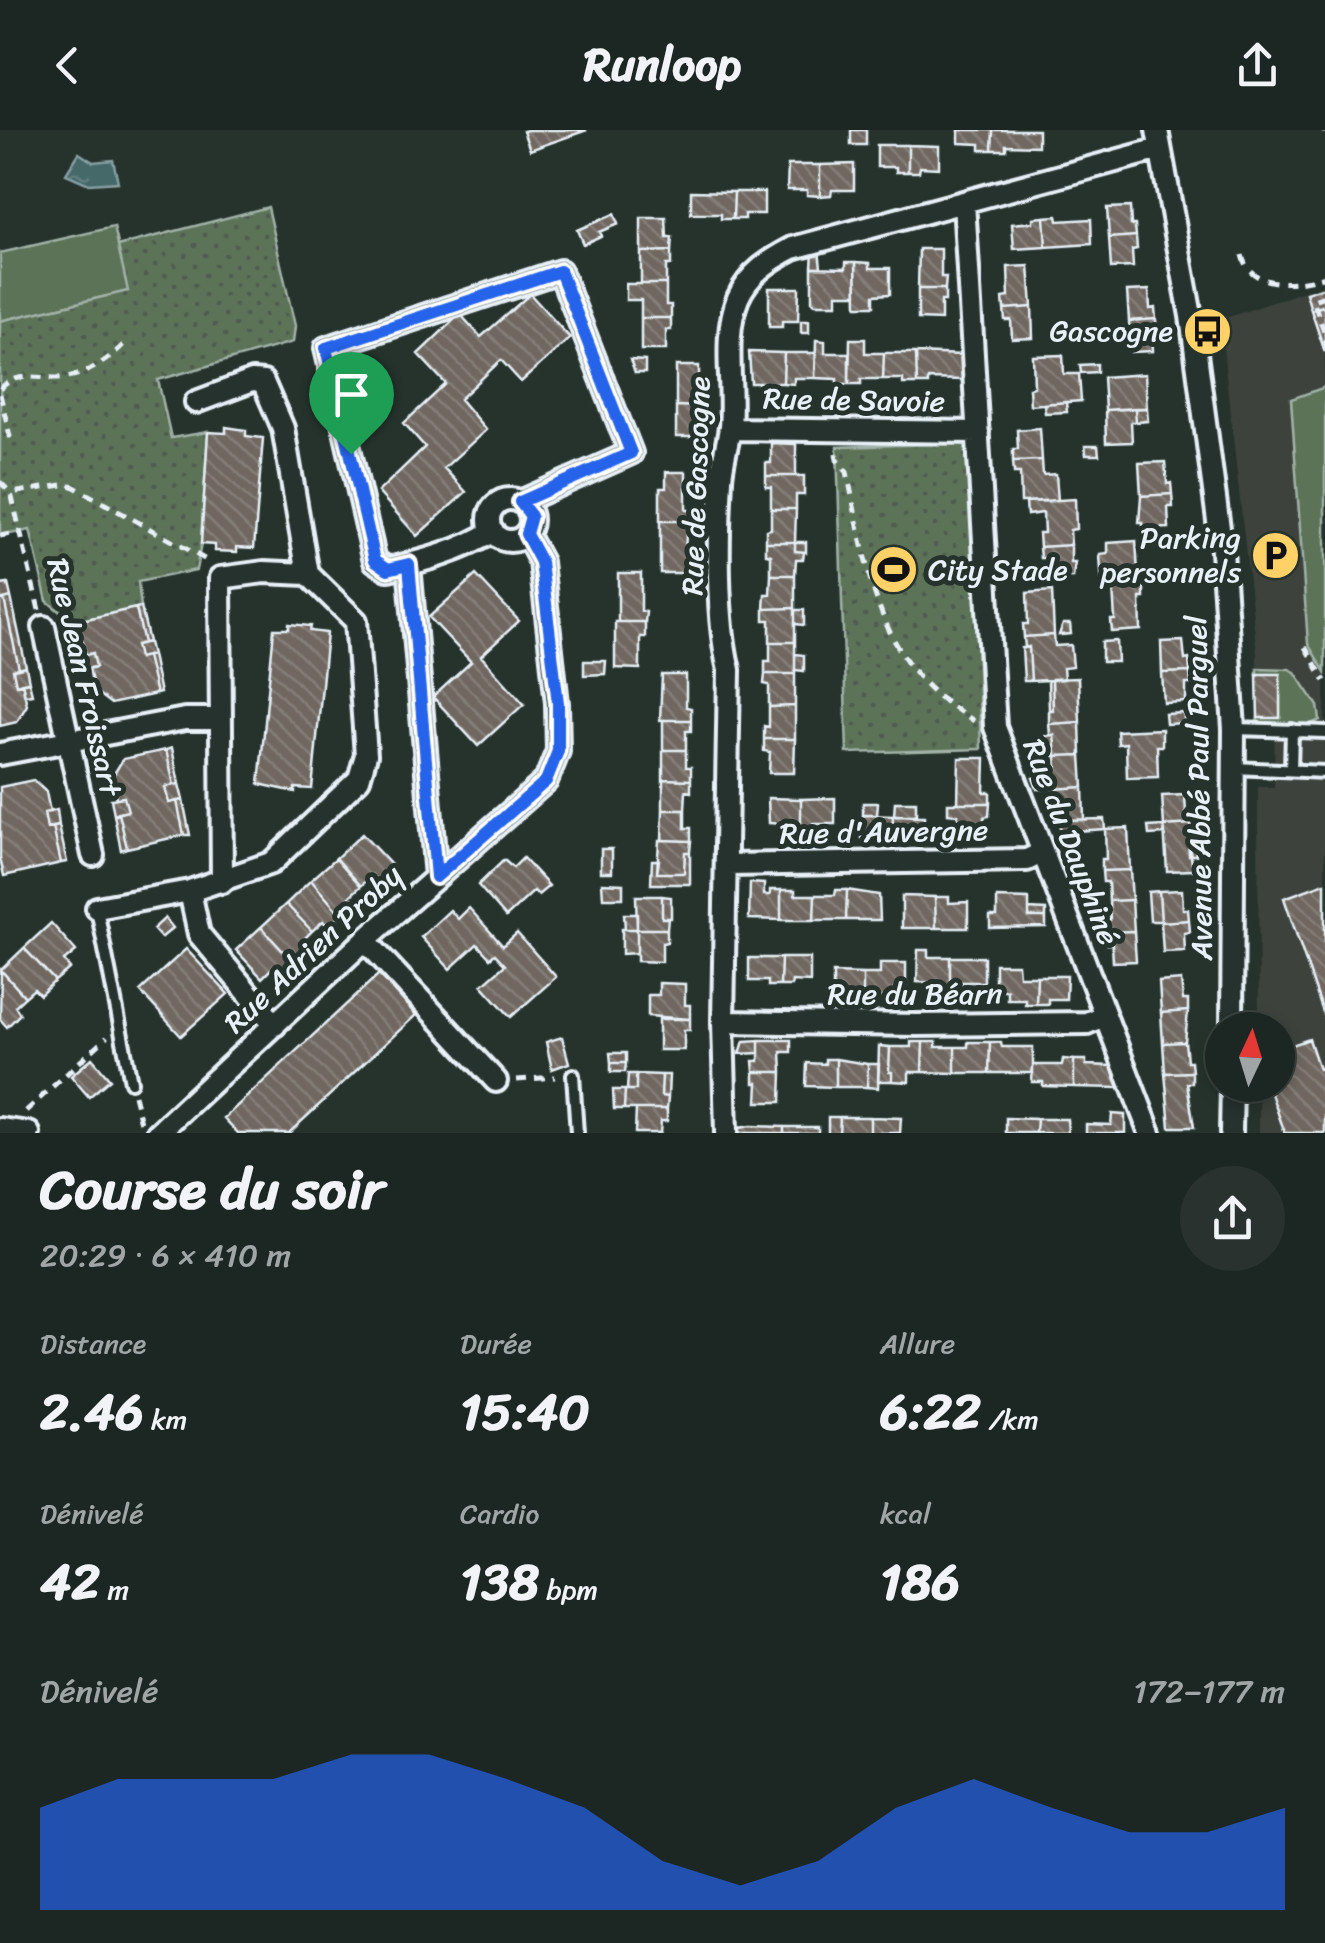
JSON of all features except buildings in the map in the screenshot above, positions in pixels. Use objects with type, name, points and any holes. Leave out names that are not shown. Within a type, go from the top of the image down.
[{"type":"street","name":"Rue de Gascogne","points":[[726,1133],[723,1022],[728,670],[722,640],[721,477],[730,429],[732,319],[739,296],[767,261],[793,248],[964,202],[1158,139]]},
{"type":"street","name":"Avenue Abbé Paul Parguel","points":[[1158,139],[1189,302],[1220,532],[1234,728],[1232,1012]]},
{"type":"street","name":"Rue du Dauphiné","points":[[964,202],[995,727],[1150,1133]]},
{"type":"street","points":[[493,531],[475,542],[409,564],[388,569],[375,560],[326,348],[560,271],[631,453],[520,502],[507,499],[495,506],[490,518],[493,531],[508,541],[526,534],[531,516],[520,502]]},
{"type":"street","points":[[97,908],[190,891],[271,863],[360,779],[366,755],[356,622],[308,574],[283,428],[263,382],[252,381],[196,402]]},
{"type":"street","name":"Rue de Savoie","points":[[730,429],[978,432]]},
{"type":"street","name":"Rue Adrien Proby","points":[[158,1133],[365,940],[546,781],[558,751],[558,703],[541,562],[526,534]]},
{"type":"street","points":[[409,564],[436,877]]},
{"type":"street","points":[[222,882],[220,578],[264,572],[308,574]]},
{"type":"street","name":"Rue Jean Froissart","points":[[44,627],[94,854]]},
{"type":"street","points":[[0,754],[185,719],[221,719]]},
{"type":"street","name":"Rue d'Auvergne","points":[[728,864],[1027,860],[1041,854]]},
{"type":"street","points":[[190,891],[199,934],[274,1025]]},
{"type":"street","points":[[365,940],[496,1081]]},
{"type":"street","name":"Rue du Béarn","points":[[723,1022],[1087,1023],[1105,1016]]},
{"type":"street","points":[[1231,1133],[1232,1102]]},
{"type":"street","points":[[0,1129],[27,1123]]},
{"type":"lane","points":[[1234,728],[1325,732]]},
{"type":"lane","points":[[1292,730],[1292,770]]},
{"type":"lane","points":[[1233,768],[1325,772]]},
{"type":"lane","points":[[97,908],[131,1082]]},
{"type":"lane","points":[[573,1075],[578,1133]]},
{"type":"path","points":[[1242,255],[1245,268],[1256,278],[1306,282],[1325,276]]},
{"type":"path","points":[[1325,296],[1313,300],[1325,335]]},
{"type":"path","points":[[0,438],[10,436],[0,392],[7,381],[21,376],[70,377],[109,360],[127,340]]},
{"type":"path","points":[[834,430],[837,460],[847,472],[875,602],[900,650],[934,693],[980,726],[995,727]]},
{"type":"path","points":[[0,482],[10,493],[20,532]]},
{"type":"path","points":[[10,493],[69,484],[206,558],[220,578]]},
{"type":"path","name":"Rue Jean Froissart","points":[[0,536],[20,532],[44,627]]},
{"type":"path","points":[[1305,647],[1325,680]]},
{"type":"path","points":[[27,1123],[120,1025]]},
{"type":"path","points":[[496,1081],[573,1075]]},
{"type":"path","points":[[131,1082],[144,1133]]},
{"type":"shaded area","points":[[1325,284],[1325,1133],[1259,1133],[1259,1102],[1295,1102],[1295,1012],[1259,1012],[1258,787],[1274,787],[1275,719],[1258,718],[1257,653],[1220,320]]},
{"type":"green space","points":[[268,207],[295,326],[293,342],[158,380],[171,438],[208,432],[196,570],[138,582],[141,607],[72,622],[47,601],[30,530],[0,536],[0,321],[128,291],[118,246]]},
{"type":"green space","points":[[114,227],[129,291],[0,321],[0,253]]},
{"type":"green space","points":[[1325,387],[1325,672],[1308,644],[1291,399]]},
{"type":"green space","points":[[970,443],[981,749],[847,753],[837,447]]},
{"type":"green space","points":[[1257,668],[1295,672],[1318,706],[1320,720],[1309,725],[1257,723],[1258,718],[1280,717],[1280,675],[1257,674]]},
{"type":"water","points":[[79,153],[93,162],[113,160],[118,182],[89,184],[66,174]]},
{"type":"place","name":"Gascogne","points":[[1208,331]]},
{"type":"place","name":"Parking personnels","points":[[1276,555]]},
{"type":"place","name":"City Stade","points":[[893,570]]},
{"type":"route","points":[[560,271],[631,453],[520,502],[529,510],[531,523],[526,534],[541,562],[558,703],[558,751],[546,781],[436,877],[409,564],[388,569],[375,560],[351,454],[326,348],[560,271]]}]
